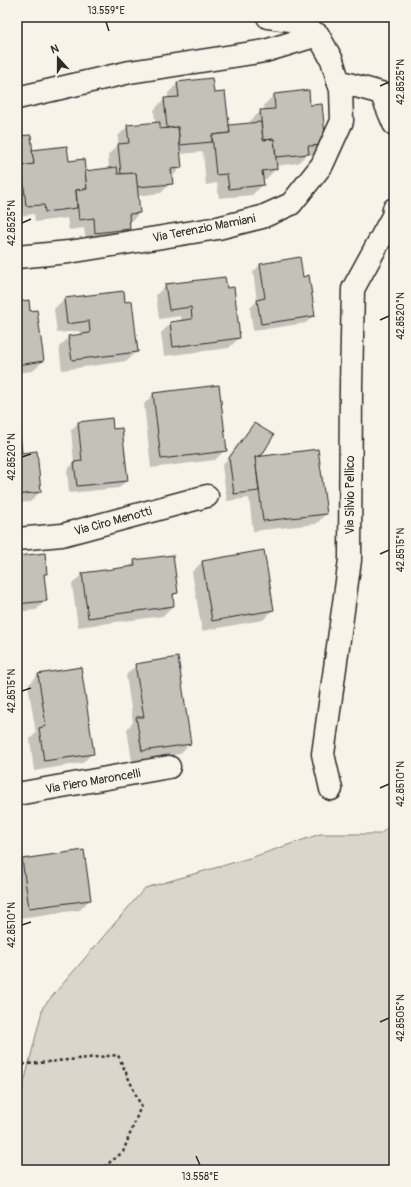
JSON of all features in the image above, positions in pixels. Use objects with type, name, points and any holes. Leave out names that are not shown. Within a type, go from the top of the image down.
[{"type":"street","points":[[268,17],[290,20],[318,35]]},
{"type":"street","points":[[17,98],[130,72],[265,52],[318,35]]},
{"type":"street","name":"Via Terenzio Mamiani","points":[[17,257],[69,252],[218,228],[262,217],[291,204],[322,165],[342,121],[341,90],[332,60],[318,35]]},
{"type":"street","points":[[338,81],[381,93],[394,124]]},
{"type":"street","name":"Via Silvio Pellico","points":[[331,789],[323,754],[350,560],[353,289],[392,216],[394,209]]},
{"type":"street","name":"Via Ciro Menotti","points":[[17,539],[62,535],[207,496]]},
{"type":"street","name":"Via Piero Maroncelli","points":[[17,794],[169,767]]},
{"type":"path","points":[[17,1065],[118,1056],[141,1106],[122,1152],[100,1170]]},
{"type":"shaded area","points":[[394,822],[394,1170],[17,1170],[17,1104],[19,1103],[43,1007],[145,888],[253,857],[320,834],[380,834]]},
{"type":"building","points":[[212,78],[214,93],[225,92],[230,133],[212,135],[212,142],[180,145],[178,127],[167,128],[164,98],[179,97],[177,82]]},
{"type":"building","points":[[309,90],[310,105],[322,104],[326,145],[308,146],[309,154],[276,157],[274,139],[263,140],[260,110],[275,109],[274,94]]},
{"type":"building","points":[[160,122],[160,129],[178,127],[182,168],[171,169],[173,184],[137,187],[136,173],[121,174],[118,144],[129,143],[127,125]]},
{"type":"building","points":[[261,122],[263,140],[274,139],[277,169],[262,171],[264,185],[229,189],[227,174],[216,175],[212,135],[230,133],[229,125]]},
{"type":"building","points":[[31,135],[34,164],[22,166],[24,184],[17,185],[17,136]]},
{"type":"building","points":[[67,146],[69,161],[84,159],[87,189],[76,190],[77,208],[45,212],[44,205],[26,206],[22,166],[34,164],[32,150]]},
{"type":"building","points":[[117,167],[118,174],[136,173],[140,213],[129,214],[130,229],[95,233],[94,218],[79,220],[76,190],[87,189],[85,171]]},
{"type":"building","points":[[300,257],[303,277],[309,275],[315,316],[261,324],[257,300],[265,298],[260,264]]},
{"type":"building","points":[[225,277],[227,288],[234,287],[240,338],[173,347],[170,322],[192,319],[191,307],[169,310],[165,284]]},
{"type":"building","points":[[124,291],[125,302],[132,301],[138,352],[72,360],[68,336],[90,333],[89,321],[67,324],[64,298]]},
{"type":"building","points":[[29,300],[30,311],[37,310],[44,361],[17,365],[17,302]]},
{"type":"building","points":[[219,385],[227,451],[161,459],[153,393]]},
{"type":"building","points":[[112,418],[113,429],[122,428],[128,481],[77,486],[74,462],[82,461],[78,422]]},
{"type":"building","points":[[254,423],[274,435],[262,455],[255,457],[259,491],[234,494],[229,458]]},
{"type":"building","points":[[17,424],[19,424],[22,453],[37,451],[41,492],[17,495]]},
{"type":"building","points":[[318,449],[327,514],[263,521],[255,457]]},
{"type":"building","points":[[264,550],[274,610],[212,621],[202,561]]},
{"type":"building","points":[[45,553],[47,574],[44,574],[47,601],[17,604],[18,556]]},
{"type":"building","points":[[173,555],[178,593],[173,594],[174,606],[88,618],[82,573],[135,566],[134,560]]},
{"type":"building","points":[[178,657],[191,744],[142,751],[136,717],[144,717],[135,664]]},
{"type":"building","points":[[81,667],[94,754],[44,761],[39,728],[46,726],[38,674]]},
{"type":"building","points":[[84,850],[91,900],[29,908],[22,859]]}]
